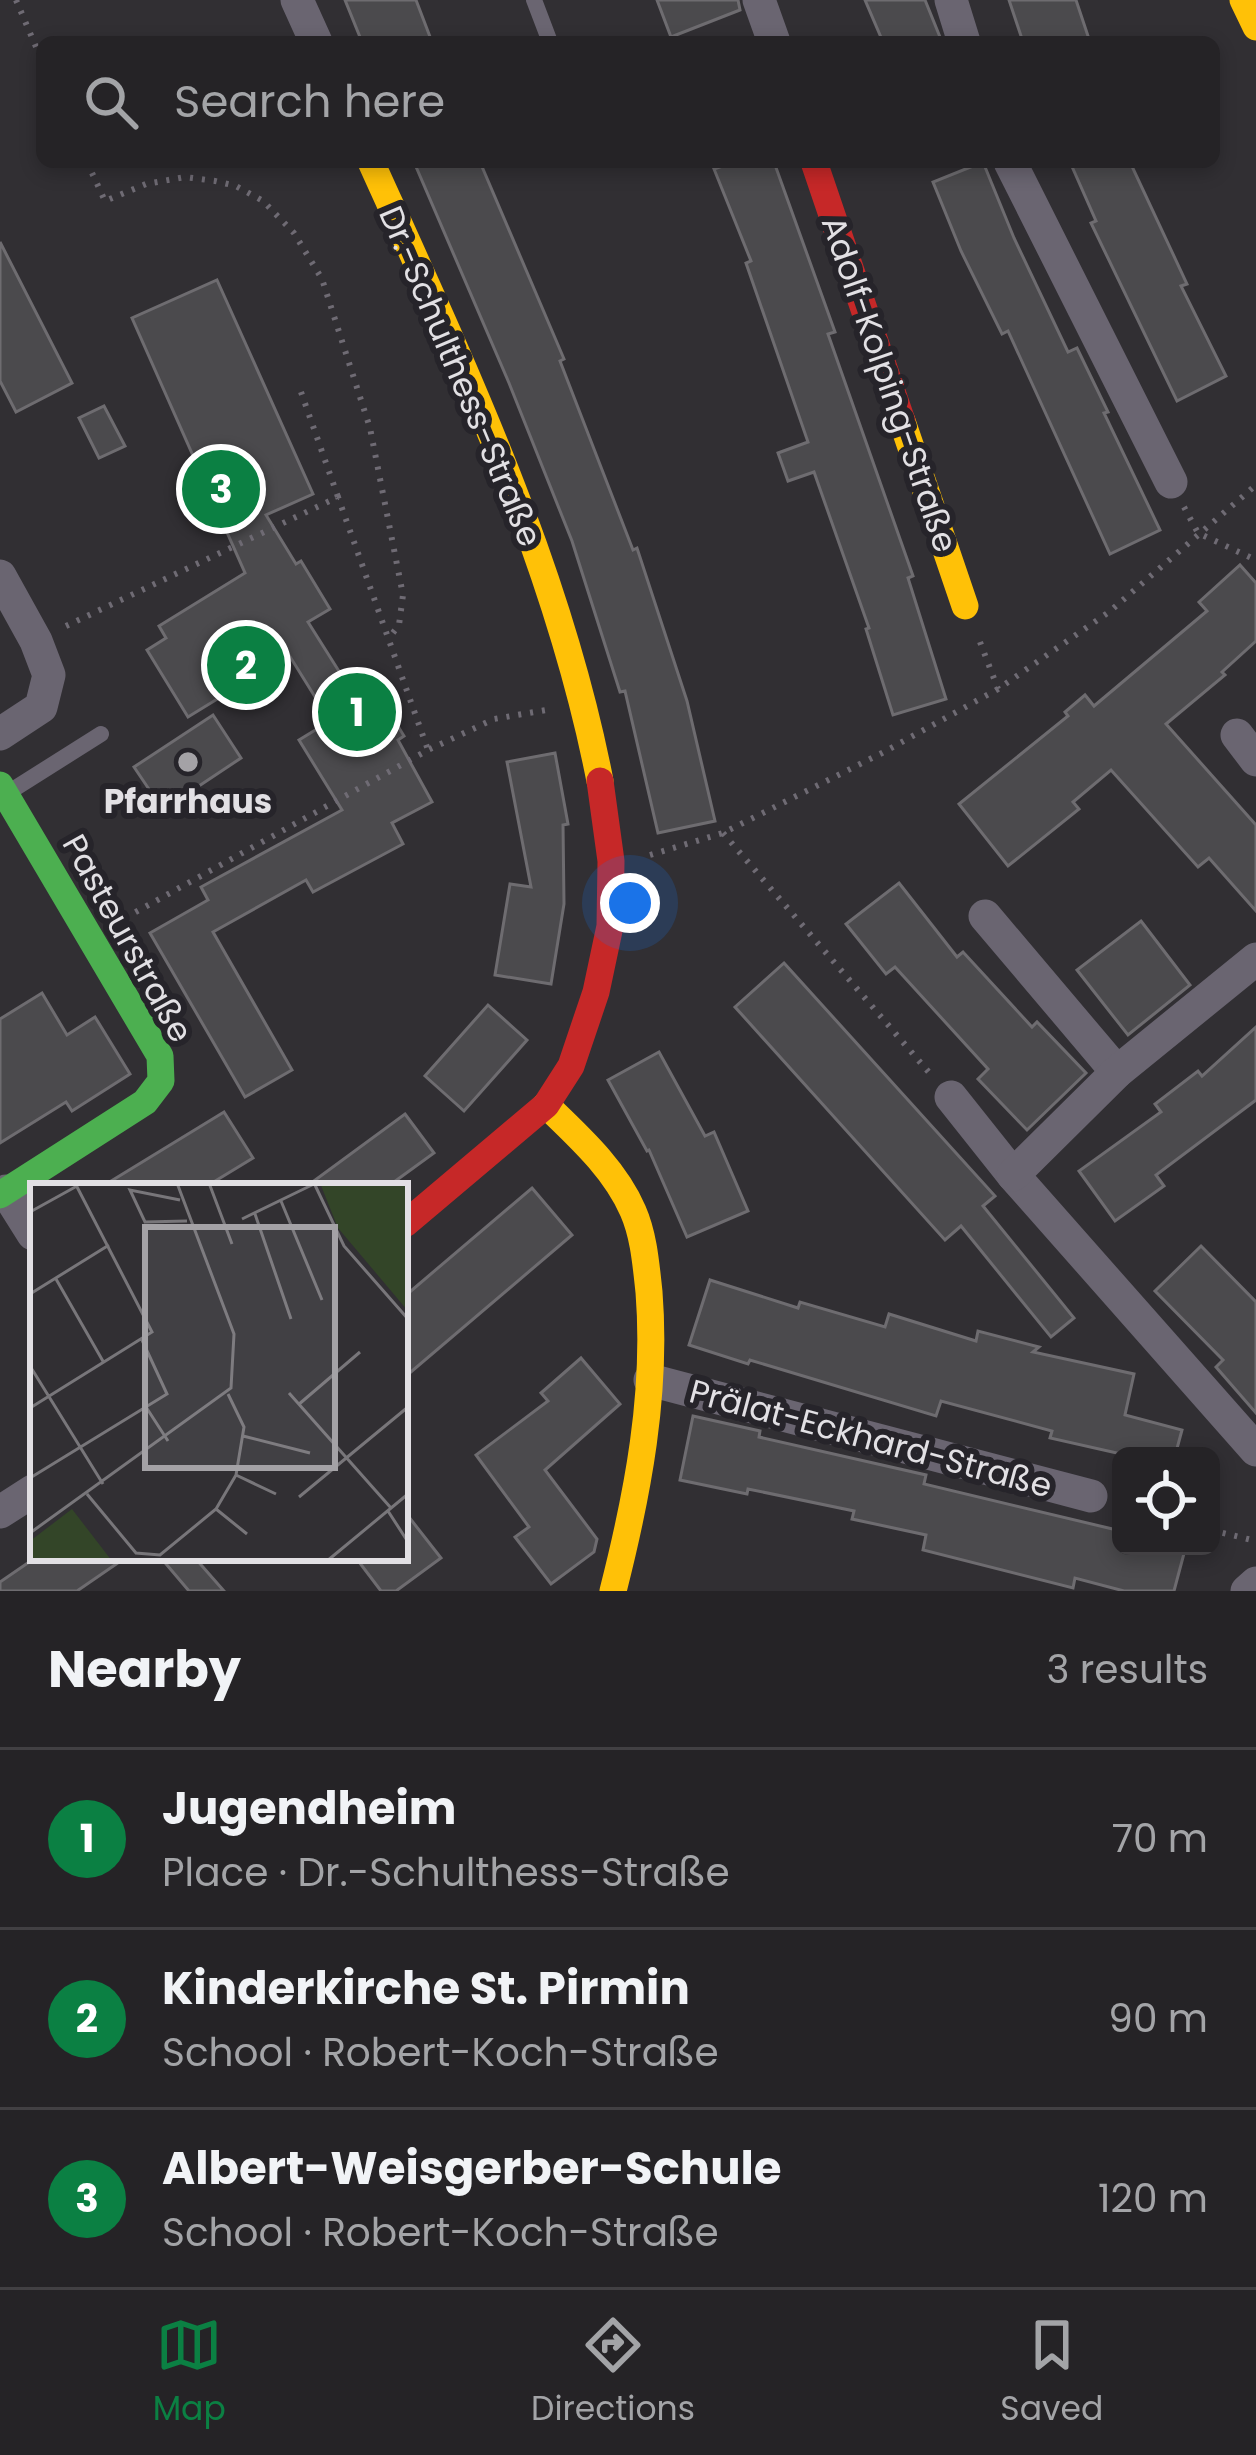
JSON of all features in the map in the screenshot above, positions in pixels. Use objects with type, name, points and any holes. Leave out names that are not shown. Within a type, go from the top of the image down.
[{"type":"street","points":[[297,0],[313,36]]},
{"type":"street","points":[[760,0],[772,36]]},
{"type":"street","points":[[951,0],[962,36]]},
{"type":"street","points":[[1243,0],[1256,27]]},
{"type":"street","name":"Dr.-Schulthess-Straße","points":[[373,168],[520,509],[586,703],[611,861],[610,926],[596,992],[571,1066],[547,1105],[408,1222]]},
{"type":"street","name":"Adolf-Kolping-Straße","points":[[816,168],[965,606]]},
{"type":"street","points":[[1013,168],[1171,482]]},
{"type":"street","points":[[0,576],[50,675],[41,707],[0,734]]},
{"type":"street","name":"Pasteurstraße","points":[[3,790],[160,1056],[161,1081],[145,1102],[3,1193]]},
{"type":"street","points":[[985,916],[1117,1072]]},
{"type":"street","points":[[1013,1175],[1117,1072],[1256,959]]},
{"type":"street","points":[[951,1097],[1013,1175],[1256,1450]]},
{"type":"street","name":"Prälat-Eckhard-Straße","points":[[547,1105],[598,1157],[632,1206],[644,1252],[653,1325],[650,1380],[642,1461],[613,1591]]},
{"type":"street","points":[[3,1193],[30,1230]]},
{"type":"street","name":"Prälat-Eckhard-Straße","points":[[650,1380],[1091,1496]]},
{"type":"street","points":[[0,1512],[30,1493]]},
{"type":"street","points":[[1246,1591],[1256,1583]]},
{"type":"lane","points":[[534,0],[548,36]]},
{"type":"lane","points":[[3,790],[101,734]]},
{"type":"path","points":[[16,0],[36,47]]},
{"type":"path","points":[[90,168],[105,201],[146,184],[185,177],[236,186],[263,201],[294,233],[322,279],[370,428],[403,595],[398,625],[389,638]]},
{"type":"path","points":[[301,392],[428,750]]},
{"type":"path","points":[[611,861],[657,854],[723,833],[998,688],[1109,612],[1256,485]]},
{"type":"path","points":[[36,641],[338,497]]},
{"type":"path","points":[[1198,533],[1256,560]]},
{"type":"path","points":[[965,606],[998,688]]},
{"type":"path","points":[[90,937],[428,750],[494,719],[586,703]]},
{"type":"path","points":[[723,833],[951,1097]]},
{"type":"path","points":[[1220,1532],[1256,1540]]},
{"type":"building","points":[[345,0],[416,0],[430,36],[360,36]]},
{"type":"building","points":[[657,0],[738,0],[740,10],[671,36]]},
{"type":"building","points":[[865,0],[925,0],[940,36],[880,36]]},
{"type":"building","points":[[1009,0],[1076,0],[1088,36],[1021,36]]},
{"type":"building","points":[[417,168],[483,168],[564,359],[560,361],[633,550],[637,548],[687,701],[715,821],[658,833],[625,691],[620,692],[572,541]]},
{"type":"building","points":[[776,168],[835,332],[828,334],[913,576],[908,578],[946,699],[893,715],[869,628],[814,472],[788,481],[778,453],[808,442],[746,263],[751,261],[714,169]]},
{"type":"building","points":[[968,168],[985,168],[1068,352],[1077,348],[1160,530],[1110,554],[1008,331],[1002,334],[961,251],[933,182]]},
{"type":"building","points":[[1073,168],[1133,168],[1187,284],[1181,286],[1226,376],[1177,401],[1091,223],[1096,221]]},
{"type":"building","points":[[0,242],[72,383],[16,412],[0,381]]},
{"type":"building","points":[[217,280],[313,494],[266,515],[330,609],[308,622],[359,703],[377,692],[404,736],[398,740],[432,802],[392,823],[403,844],[313,892],[306,880],[213,932],[292,1070],[245,1097],[150,933],[208,900],[201,887],[342,810],[299,740],[330,721],[289,655],[188,717],[147,650],[166,638],[159,626],[245,573],[132,318]]},
{"type":"building","points":[[104,406],[125,446],[99,458],[79,418]]},
{"type":"building","points":[[1240,565],[1256,583],[1256,641],[1222,672],[1225,675],[1166,724],[1256,825],[1256,911],[1209,858],[1198,867],[1111,770],[1073,802],[1079,809],[1008,866],[959,804],[1068,716],[1065,712],[1085,695],[1094,706],[1207,611],[1199,602]]},
{"type":"building","name":"Pfarrhaus","points":[[213,715],[241,758],[163,810],[134,767]]},
{"type":"building","points":[[555,753],[568,824],[563,825],[564,904],[551,984],[495,975],[510,884],[531,887],[507,762]]},
{"type":"building","points":[[899,883],[957,957],[963,952],[1032,1027],[1037,1022],[1086,1073],[1027,1130],[978,1079],[988,1069],[895,967],[886,974],[846,924]]},
{"type":"building","points":[[1141,921],[1190,985],[1128,1035],[1077,970]]},
{"type":"building","points":[[784,963],[995,1196],[983,1206],[1074,1318],[1051,1337],[961,1226],[945,1240],[735,1007]]},
{"type":"building","points":[[42,993],[67,1035],[95,1017],[130,1074],[72,1111],[66,1102],[0,1143],[0,1019]]},
{"type":"building","points":[[488,1005],[527,1040],[464,1111],[425,1076]]},
{"type":"building","points":[[1256,1027],[1256,1100],[1156,1175],[1164,1186],[1115,1221],[1079,1171],[1161,1112],[1155,1104],[1198,1071],[1202,1076]]},
{"type":"building","points":[[659,1052],[705,1136],[714,1132],[748,1211],[687,1237],[649,1150],[608,1080]]},
{"type":"building","points":[[224,1112],[253,1158],[212,1183],[108,1183]]},
{"type":"building","points":[[405,1114],[434,1153],[393,1183],[311,1183]]},
{"type":"building","points":[[532,1188],[572,1235],[408,1374],[408,1293]]},
{"type":"building","points":[[1201,1246],[1256,1302],[1256,1413],[1216,1367],[1223,1360],[1155,1291]]},
{"type":"building","points":[[710,1280],[798,1308],[800,1302],[885,1327],[889,1314],[976,1341],[978,1331],[1039,1347],[1033,1352],[1134,1374],[1125,1415],[1182,1430],[1177,1447],[1112,1447],[1112,1452],[1050,1438],[1052,1431],[941,1401],[936,1416],[689,1345]]},
{"type":"building","points":[[581,1358],[620,1404],[545,1470],[597,1539],[594,1552],[551,1584],[515,1537],[529,1527],[476,1455],[548,1401],[541,1393]]},
{"type":"building","points":[[693,1416],[760,1431],[759,1437],[926,1475],[924,1484],[1112,1529],[1112,1555],[1184,1555],[1174,1591],[1124,1591],[1075,1578],[1073,1588],[923,1550],[926,1535],[852,1519],[854,1511],[680,1480]]},
{"type":"building","points":[[408,1516],[441,1558],[396,1591],[381,1591],[358,1561],[408,1561]]},
{"type":"building","points":[[31,1561],[121,1561],[77,1591],[0,1591],[0,1582]]},
{"type":"building","points":[[164,1561],[198,1561],[224,1591],[189,1591]]},
{"type":"traffic: fast","points":[[0,785],[160,1056],[161,1081],[145,1102],[0,1195]]},
{"type":"traffic: slow","points":[[1243,0],[1256,27]]},
{"type":"traffic: slow","points":[[374,168],[472,388],[533,543],[582,701],[600,781]]},
{"type":"traffic: slow","points":[[902,421],[965,606]]},
{"type":"traffic: slow","points":[[546,1105],[616,1181],[637,1221],[646,1261],[651,1330],[648,1405],[613,1591]]},
{"type":"traffic: jam","points":[[816,168],[902,421]]},
{"type":"traffic: jam","points":[[408,1221],[546,1105],[571,1066],[596,992],[610,926],[611,861],[600,781]]},
{"type":"place","name":"Albert-Weisgerber-Schule","points":[[221,489]]},
{"type":"place","name":"Kinderkirche St. Pirmin","points":[[246,665]]},
{"type":"place","name":"Jugendheim","points":[[357,712]]},
{"type":"place","name":"Pfarrhaus","points":[[188,762]]}]
